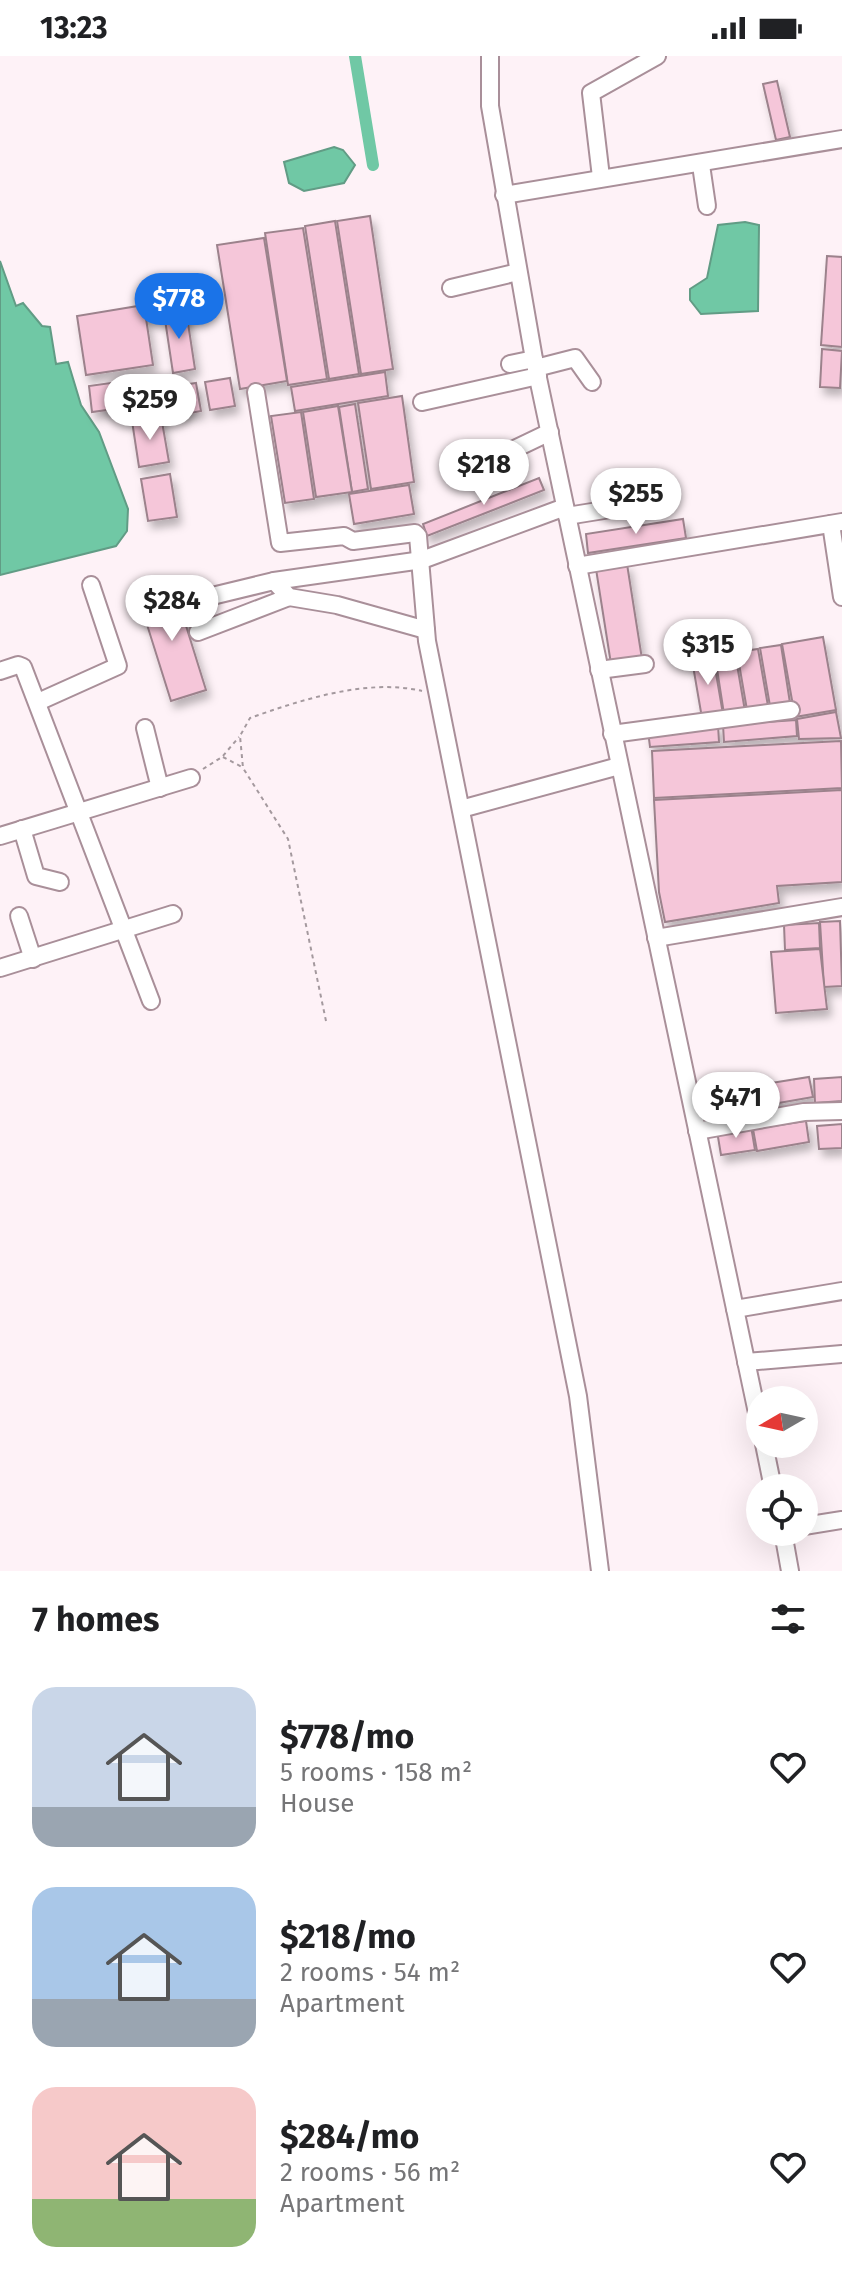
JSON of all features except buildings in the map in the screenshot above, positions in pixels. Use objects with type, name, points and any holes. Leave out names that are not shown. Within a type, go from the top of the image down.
[{"type":"street","points":[[490,56],[490,106],[536,368],[751,1386]]},
{"type":"street","points":[[601,177],[591,93],[649,58]]},
{"type":"street","points":[[504,195],[601,177],[701,165],[842,139]]},
{"type":"street","points":[[701,165],[707,206]]},
{"type":"street","points":[[451,288],[518,272]]},
{"type":"street","points":[[422,402],[575,358],[592,382]]},
{"type":"street","points":[[510,364],[536,368]]},
{"type":"street","points":[[256,392],[280,543],[344,536],[353,541],[415,533],[422,560],[426,630],[578,1396],[600,1571]]},
{"type":"street","points":[[473,469],[550,432]]},
{"type":"street","points":[[208,597],[274,581],[422,560],[566,512],[660,501]]},
{"type":"street","points":[[577,566],[836,523],[842,597]]},
{"type":"street","points":[[274,581],[289,597]]},
{"type":"street","points":[[38,702],[118,666],[91,585]]},
{"type":"street","points":[[198,632],[289,597],[337,605],[426,630]]},
{"type":"street","points":[[599,670],[645,664]]},
{"type":"street","points":[[0,671],[18,665],[23,667],[151,1001]]},
{"type":"street","points":[[612,734],[791,710]]},
{"type":"street","points":[[145,728],[160,788]]},
{"type":"street","points":[[461,809],[619,766]]},
{"type":"street","points":[[0,836],[194,776]]},
{"type":"street","points":[[22,829],[36,876],[60,882]]},
{"type":"street","points":[[656,938],[842,907]]},
{"type":"street","points":[[0,968],[173,914]]},
{"type":"street","points":[[19,916],[33,959]]},
{"type":"street","points":[[697,1131],[804,1112],[842,1111]]},
{"type":"street","points":[[735,1309],[842,1291]]},
{"type":"street","points":[[746,1362],[842,1354]]},
{"type":"street","points":[[818,1524],[842,1520]]},
{"type":"street","points":[[786,1546],[790,1571]]},
{"type":"path","points":[[194,776],[222,757],[250,718],[295,702],[388,686],[439,694]]},
{"type":"path","points":[[240,736],[243,768],[288,839],[326,1021]]},
{"type":"path","points":[[222,757],[243,768]]},
{"type":"shaded area","points":[[334,147],[343,150],[355,165],[344,183],[304,191],[289,183],[284,162]]},
{"type":"shaded area","points":[[745,222],[759,225],[758,311],[701,314],[690,300],[690,289],[707,278],[718,225]]},
{"type":"shaded area","points":[[0,261],[16,306],[23,303],[42,326],[50,327],[56,364],[68,362],[81,405],[99,432],[128,509],[127,531],[116,546],[0,575]]},
{"type":"waterway","points":[[355,56],[373,165]]}]
